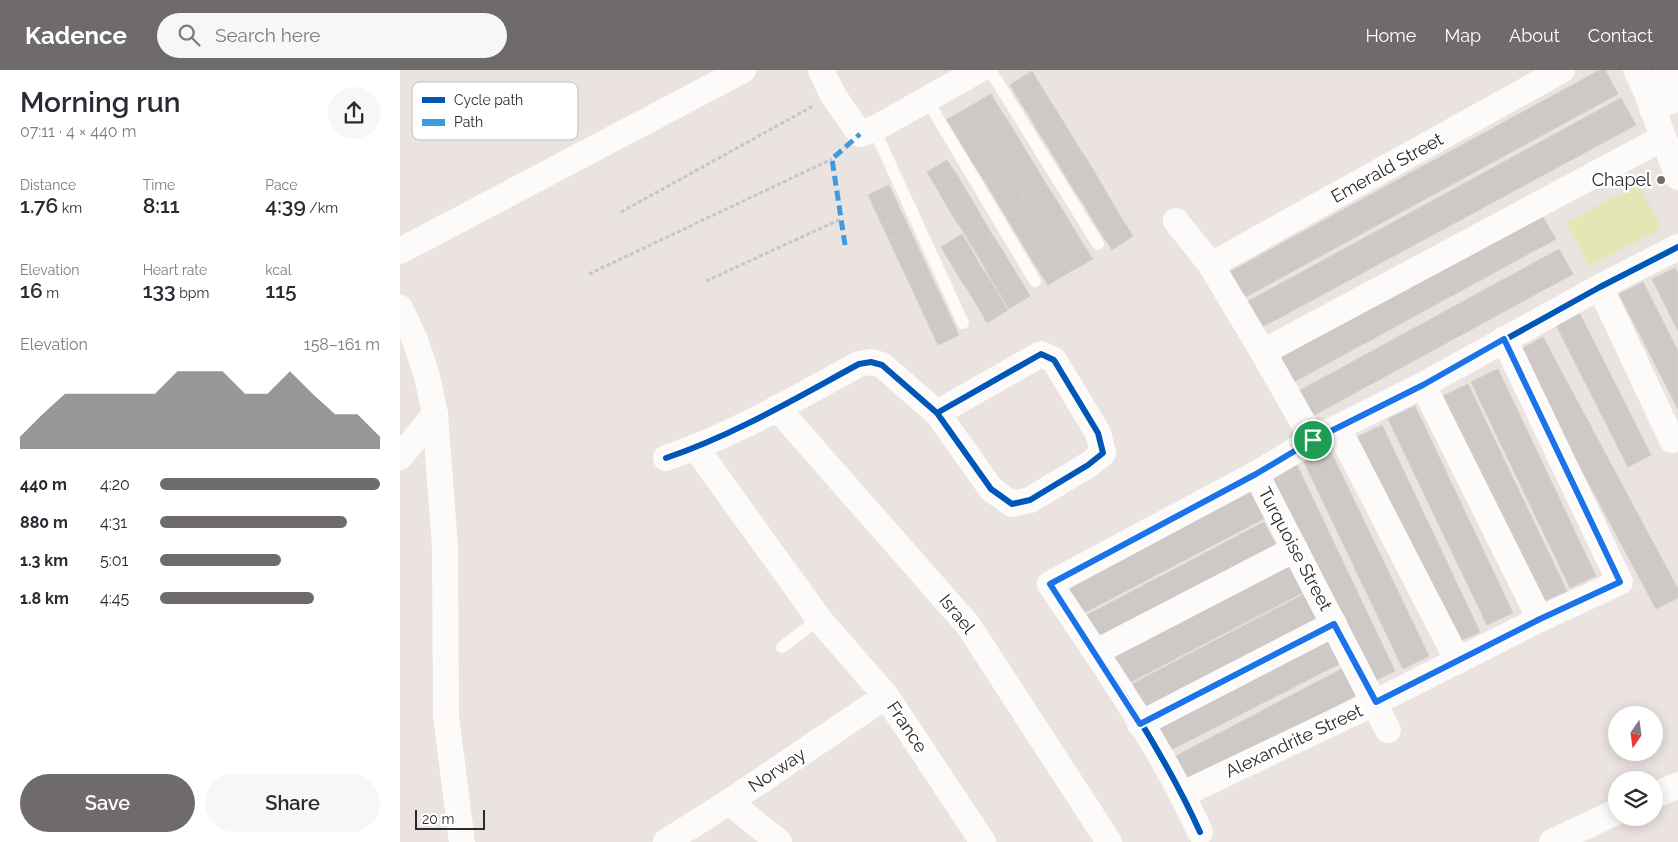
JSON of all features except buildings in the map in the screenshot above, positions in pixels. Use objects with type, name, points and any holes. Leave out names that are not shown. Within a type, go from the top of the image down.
[{"type":"street","points":[[821,70],[833,95],[860,134],[874,129],[979,70]]},
{"type":"street","name":"Emerald Street","points":[[1211,265],[1562,70]]},
{"type":"street","points":[[400,251],[729,73]]},
{"type":"street","points":[[1644,89],[1678,74]]},
{"type":"street","points":[[1644,89],[1678,98]]},
{"type":"street","points":[[1644,89],[1678,177]]},
{"type":"street","points":[[1263,352],[1663,138]]},
{"type":"street","points":[[1176,222],[1211,265],[1313,440]]},
{"type":"street","points":[[1200,832],[1183,794],[1096,652],[1050,584],[1256,474],[1313,440],[1423,385],[1600,287],[1678,247]]},
{"type":"street","points":[[1600,287],[1672,440]]},
{"type":"street","points":[[400,308],[415,340],[427,376],[436,414],[445,547],[446,715],[462,842]]},
{"type":"street","name":"Alexandrite Street","points":[[1183,794],[1376,702],[1540,619],[1620,582],[1504,339]]},
{"type":"street","points":[[666,458],[696,448],[777,408],[859,364],[871,362],[882,365],[937,413],[991,489],[1012,504],[1030,500],[1088,465],[1103,453],[1098,433],[1054,360],[1041,354],[937,413]]},
{"type":"street","points":[[1423,385],[1540,619]]},
{"type":"street","name":"Israel","points":[[777,408],[968,625],[1109,842]]},
{"type":"street","points":[[400,457],[436,414]]},
{"type":"street","points":[[1338,428],[1458,661]]},
{"type":"street","name":"France","points":[[696,448],[819,619],[886,696],[984,842]]},
{"type":"street","name":"Turquoise Street","points":[[1256,474],[1376,702],[1388,730]]},
{"type":"street","points":[[1096,652],[1295,549]]},
{"type":"street","points":[[1140,724],[1334,624]]},
{"type":"street","name":"Norway","points":[[666,842],[730,802],[886,696]]},
{"type":"street","points":[[1663,792],[1678,785]]},
{"type":"street","points":[[730,802],[779,842]]},
{"type":"street","points":[[1552,842],[1608,816]]},
{"type":"lane","points":[[990,70],[1098,244]]},
{"type":"lane","points":[[927,100],[1035,281]]},
{"type":"lane","points":[[874,129],[963,323]]},
{"type":"lane","points":[[782,647],[819,619]]},
{"type":"path","points":[[620,212],[833,95]]},
{"type":"path","points":[[589,274],[832,159]]},
{"type":"path","points":[[706,281],[841,219]]},
{"type":"green space","points":[[1638,184],[1662,228],[1589,266],[1566,223]]},
{"type":"marked path","points":[[845,245],[832,159],[860,134]]},
{"type":"cycle path","points":[[1200,832],[1168,768],[1050,584],[1256,474],[1313,440],[1423,385],[1600,287],[1678,247]]},
{"type":"cycle path","points":[[666,458],[740,427],[859,364],[871,362],[882,365],[937,413],[991,489],[1012,504],[1030,500],[1088,465],[1103,453],[1098,433],[1054,360],[1041,354],[937,413]]},
{"type":"place","name":"Chapel","points":[[1661,180]]},
{"type":"route","points":[[1504,339],[1620,582],[1540,619],[1376,702],[1334,624],[1140,724],[1096,652],[1050,584],[1256,474],[1313,440],[1423,385],[1504,339]]}]
